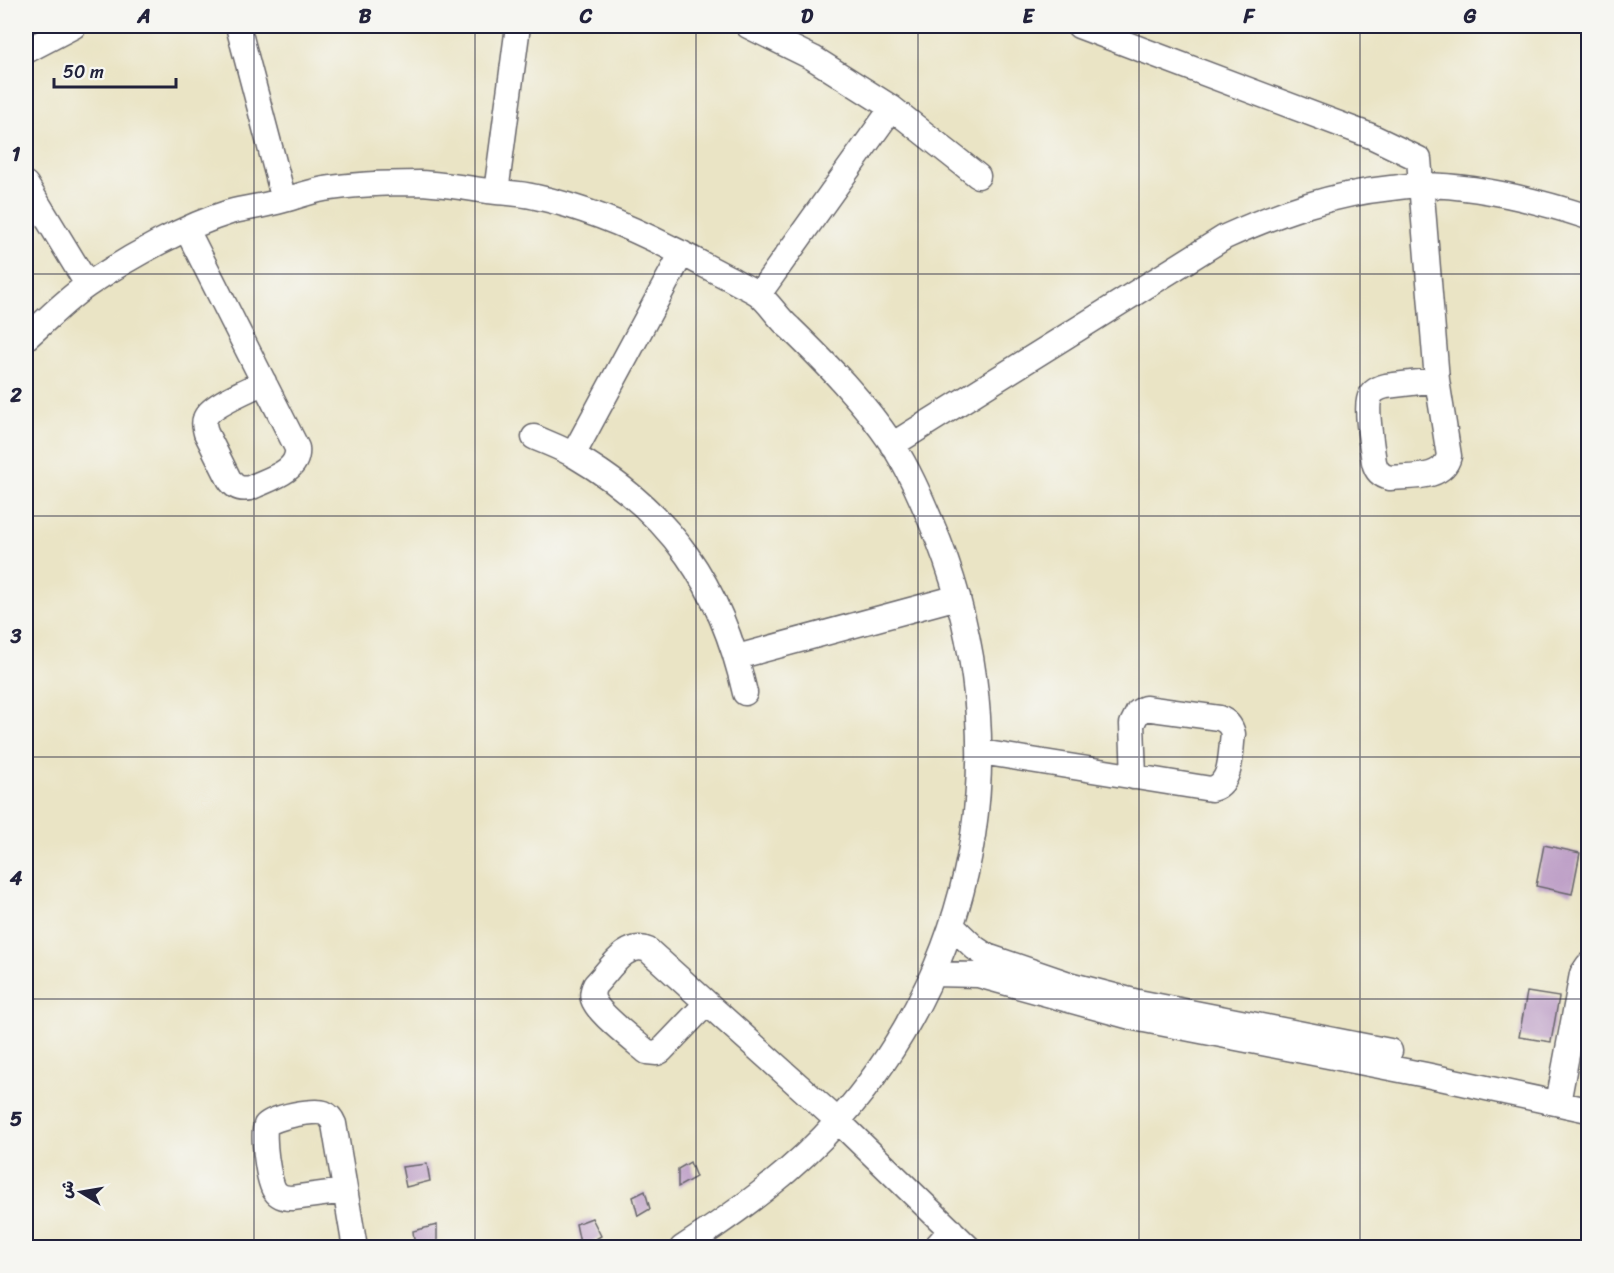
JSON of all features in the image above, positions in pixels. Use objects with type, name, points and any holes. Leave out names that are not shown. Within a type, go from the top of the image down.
[{"type":"street","points":[[26,51],[74,26]]},
{"type":"street","points":[[238,26],[284,200]]},
{"type":"street","points":[[496,192],[518,26]]},
{"type":"street","points":[[748,26],[813,58],[892,108],[978,176]]},
{"type":"street","points":[[1079,26],[1371,136],[1419,159],[1437,380],[1449,456],[1447,464],[1435,473],[1384,477],[1379,473],[1374,462],[1368,407],[1373,392],[1386,386],[1437,380]]},
{"type":"street","points":[[759,294],[892,108]]},
{"type":"street","points":[[26,338],[87,284],[138,254],[227,213],[320,190],[373,184],[426,183],[531,195],[584,210],[634,229],[759,294],[784,324],[824,361],[860,401],[892,445],[941,544],[958,597],[970,649],[978,701],[981,752],[972,840],[964,884],[952,926],[933,974],[906,1026],[880,1066],[838,1121],[786,1172],[728,1218],[682,1248]]},
{"type":"street","points":[[26,184],[87,284]]},
{"type":"street","points":[[892,445],[1225,237],[1272,216],[1320,200],[1371,190],[1422,185],[1470,189],[1517,198],[1588,218]]},
{"type":"street","points":[[187,230],[264,382],[297,448],[296,463],[290,469],[250,488],[243,489],[232,484],[229,479],[206,433],[205,418],[215,407],[264,382]]},
{"type":"street","points":[[573,454],[682,253]]},
{"type":"street","points":[[534,437],[573,454],[618,483],[658,519],[691,560],[718,607],[737,657],[745,693]]},
{"type":"street","points":[[737,657],[958,597]]},
{"type":"street","points":[[981,752],[1134,777],[1211,789],[1224,783],[1227,776],[1232,728],[1218,718],[1145,708],[1138,712],[1132,724],[1134,777]]},
{"type":"street","points":[[952,926],[975,948],[1033,981]]},
{"type":"street","points":[[706,1004],[661,1051],[652,1053],[646,1052],[598,1008],[592,997],[595,985],[626,951],[633,947],[648,950],[838,1121],[943,1239],[969,1248]]},
{"type":"street","points":[[1559,1095],[1582,974],[1588,965]]},
{"type":"street","points":[[933,974],[978,975],[1033,981],[1429,1058],[1559,1095],[1588,1110]]},
{"type":"street","points":[[1559,1095],[1588,1093]]},
{"type":"street","points":[[345,1191],[355,1248]]},
{"type":"building","points":[[1544,845],[1580,853],[1572,894],[1536,886]]},
{"type":"building","points":[[1527,992],[1559,997],[1551,1042],[1519,1037]]},
{"type":"building","points":[[690,1162],[696,1177],[678,1187],[678,1169]]},
{"type":"building","points":[[427,1164],[430,1181],[406,1187],[402,1167]]},
{"type":"building","points":[[645,1191],[650,1209],[638,1216],[633,1197]]},
{"type":"building","points":[[592,1218],[601,1236],[581,1248],[576,1224]]},
{"type":"building","points":[[437,1225],[437,1243],[427,1243],[427,1248],[415,1248],[413,1231]]}]
